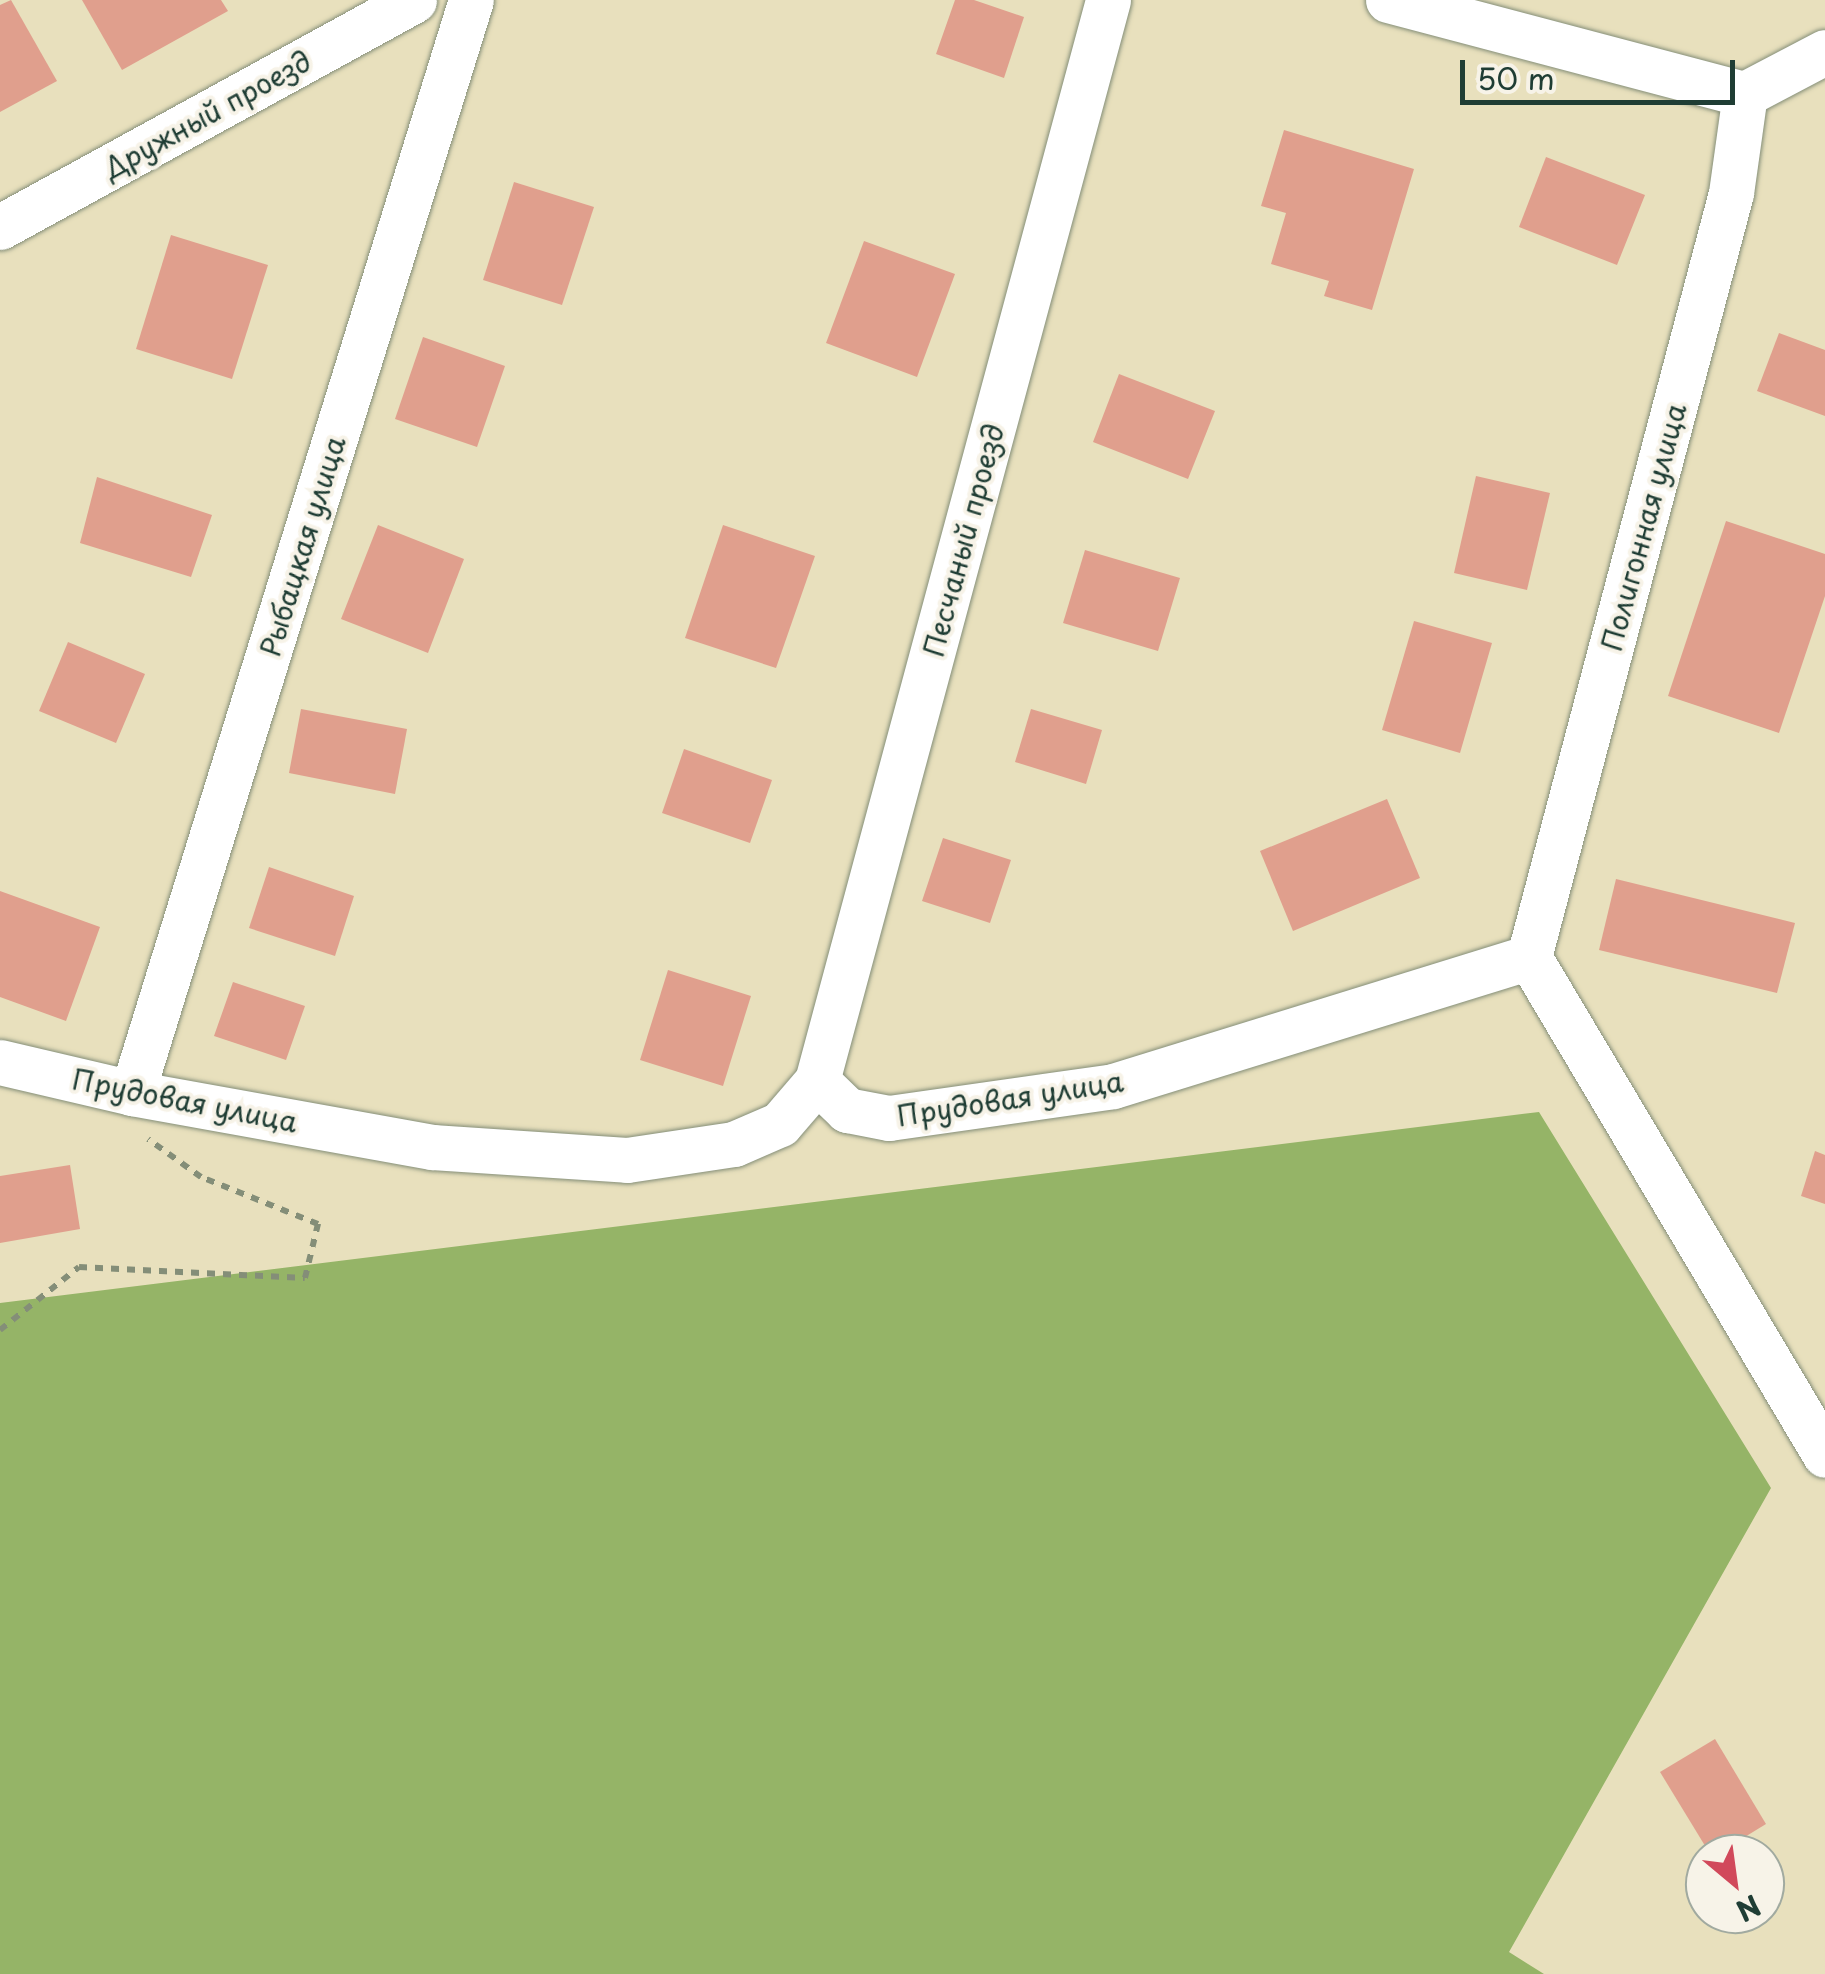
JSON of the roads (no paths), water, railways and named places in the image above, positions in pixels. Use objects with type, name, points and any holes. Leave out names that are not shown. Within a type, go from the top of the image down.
[{"type":"street","name":"Дружный проезд","points":[[0,227],[414,0]]},
{"type":"street","name":"Рыбацкая улица","points":[[132,1093],[472,0]]},
{"type":"street","name":"Песчаный проезд","points":[[817,1081],[1108,0]]},
{"type":"street","points":[[1388,0],[1744,94],[1825,52]]},
{"type":"street","name":"Полигонная улица","points":[[1530,957],[1731,193],[1744,94]]},
{"type":"street","name":"Прудовая улица","points":[[0,1062],[132,1093],[432,1147],[627,1160],[734,1144],[780,1124],[817,1081],[847,1110],[889,1118],[1112,1086],[1530,957]]},
{"type":"street","points":[[1530,957],[1825,1455]]}]
